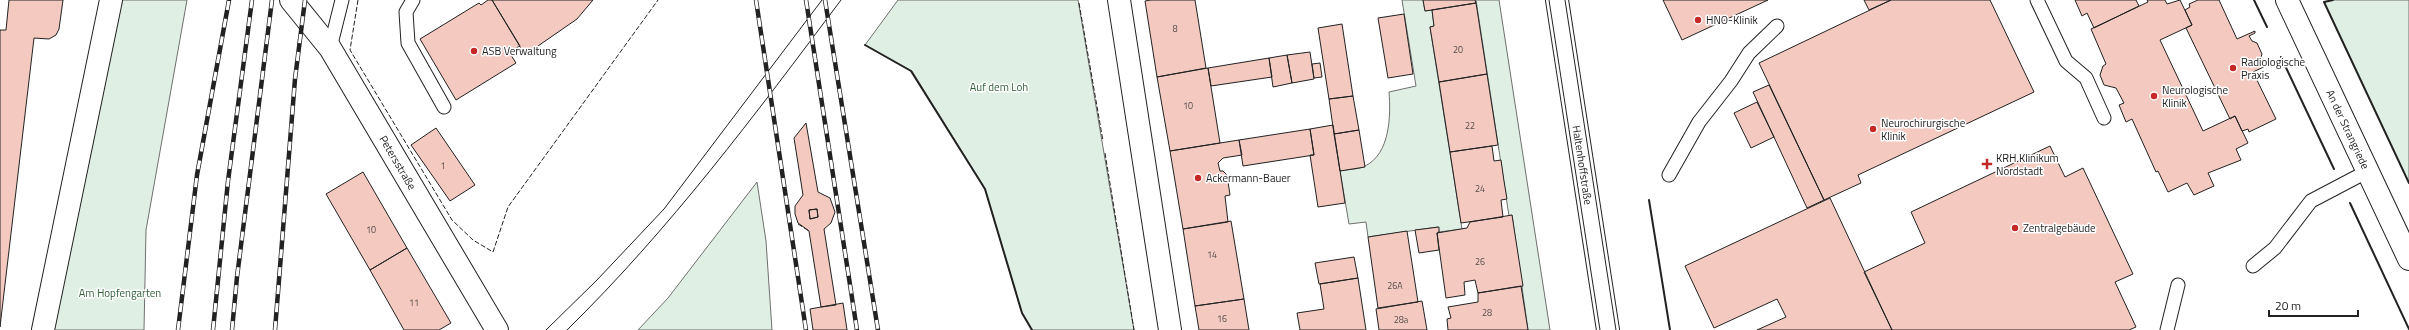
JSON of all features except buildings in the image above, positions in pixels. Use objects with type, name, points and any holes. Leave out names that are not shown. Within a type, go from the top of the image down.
[{"type":"street","points":[[43,330],[111,0]]},
{"type":"street","name":"Petersstraße","points":[[291,0],[330,48],[497,330]]},
{"type":"street","points":[[1119,0],[1170,330]]},
{"type":"street","name":"Haltenhoffstraße","points":[[1557,0],[1608,330]]},
{"type":"street","name":"An der Strangriede","points":[[2287,0],[2409,259]]},
{"type":"lane","points":[[330,48],[342,0]]},
{"type":"lane","points":[[413,0],[406,12],[408,43],[444,107]]},
{"type":"lane","points":[[2037,0],[2066,61],[2086,78],[2104,118]]},
{"type":"lane","points":[[1669,175],[1699,122],[1731,81],[1749,53],[1777,26]]},
{"type":"lane","points":[[2253,266],[2275,248],[2311,201],[2368,171]]},
{"type":"lane","points":[[2167,330],[2178,285]]},
{"type":"green space","name":"Am Hopfengarten","points":[[111,0],[187,0],[146,230],[144,330],[43,330]]},
{"type":"green space","name":"Auf dem Loh","points":[[898,0],[1078,0],[1134,330],[1032,330],[1022,313],[985,189],[912,71],[865,45]]},
{"type":"green space","points":[[1402,0],[1423,0],[1425,11],[1432,10],[1434,26],[1430,27],[1462,229],[1439,232],[1438,227],[1368,237],[1366,222],[1349,224],[1340,171],[1365,166],[1380,153],[1387,134],[1389,123],[1389,92],[1416,86]]},
{"type":"green space","points":[[1476,0],[1499,0],[1550,330],[1528,330],[1512,215],[1509,216]]},
{"type":"green space","points":[[2333,0],[2409,0],[2409,183],[2324,2]]},
{"type":"green space","points":[[757,182],[766,241],[772,330],[638,330],[668,298]]},
{"type":"tram line","points":[[546,330],[597,280],[664,209],[822,0]]},
{"type":"tram line","points":[[567,330],[605,292],[676,212],[744,128],[841,0]]},
{"type":"tram line","points":[[1549,0],[1600,330]]},
{"type":"tram line","points":[[1565,0],[1616,330]]},
{"type":"railway","points":[[178,330],[197,175],[229,0]]},
{"type":"railway","points":[[213,330],[228,181],[252,0]]},
{"type":"railway","points":[[232,330],[237,277],[272,0]]},
{"type":"railway","points":[[275,330],[295,79],[305,0]]},
{"type":"railway","points":[[756,0],[806,330]]},
{"type":"railway","points":[[806,0],[857,330]]},
{"type":"railway","points":[[825,0],[878,330]]},
{"type":"fence","points":[[358,0],[350,50],[452,220],[473,240],[493,252],[508,207],[658,0]]},
{"type":"fence","points":[[1079,3],[1103,141]]},
{"type":"fence","points":[[1105,153],[1134,330]]},
{"type":"fence","points":[[798,224],[809,231]]},
{"type":"wall","points":[[2254,0],[2267,27]]},
{"type":"wall","points":[[2333,0],[2324,2],[2409,183]]},
{"type":"wall","points":[[865,45],[911,71],[985,189],[1022,313],[1032,330]]},
{"type":"wall","points":[[2281,57],[2334,169]]},
{"type":"wall","points":[[1649,200],[1670,330]]},
{"type":"wall","points":[[2350,203],[2409,329]]},
{"type":"place","name":"HNO-Klinik","points":[[1698,20]]},
{"type":"place","name":"ASB Verwaltung","points":[[474,51]]},
{"type":"place","name":"Radiologische Praxis","points":[[2233,68]]},
{"type":"place","name":"Neurologische Klinik","points":[[2154,96]]},
{"type":"place","name":"Neurochirurgische Klinik","points":[[1873,129]]},
{"type":"place","name":"KRH Klinikum Nordstadt","points":[[1987,164]]},
{"type":"place","name":"Ackermann-Bauer","points":[[1198,178]]},
{"type":"place","name":"Zentralgebäude","points":[[2015,228]]}]
